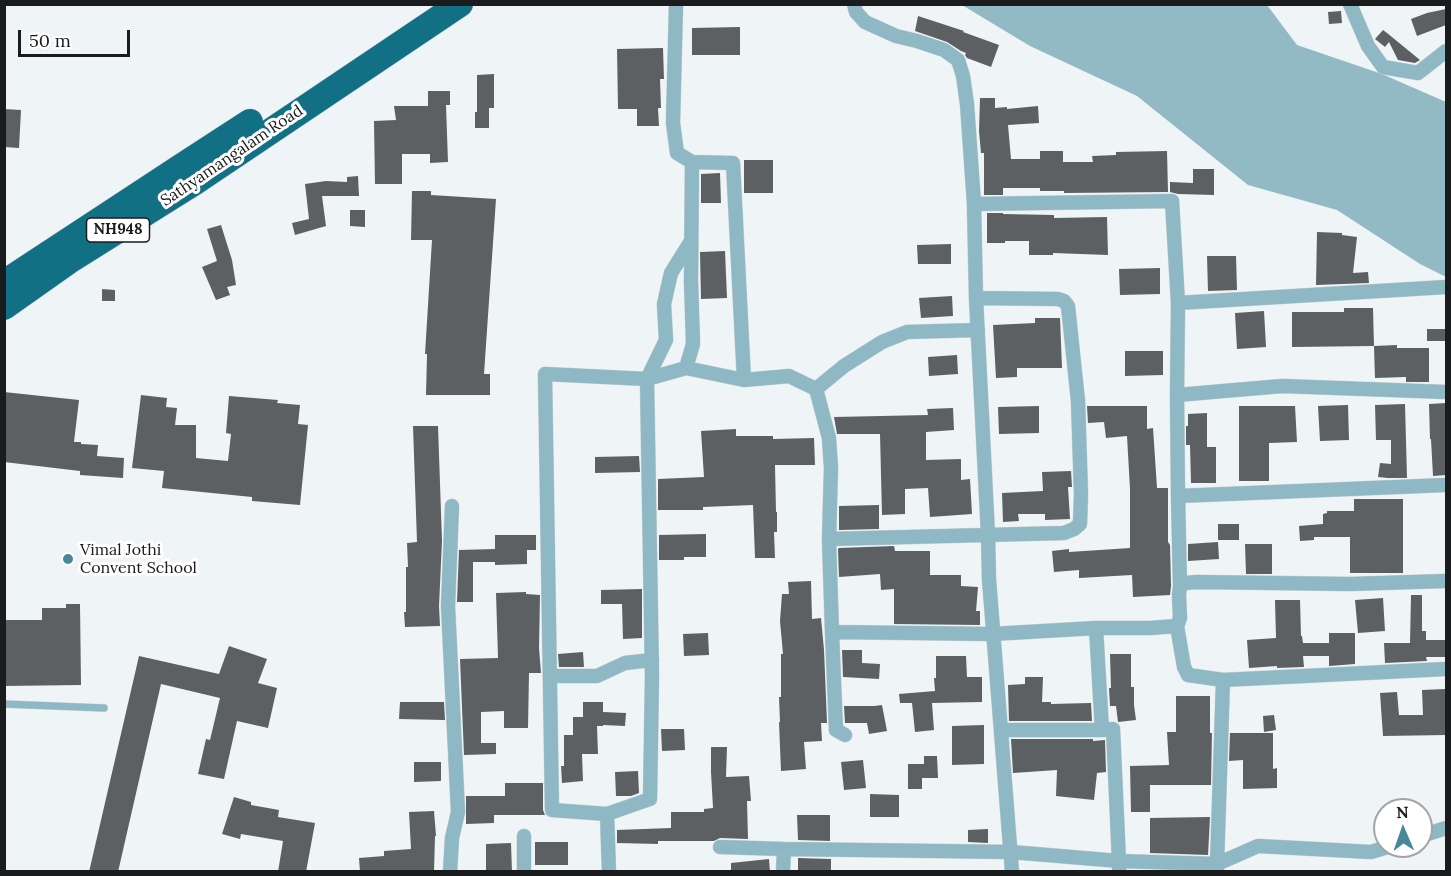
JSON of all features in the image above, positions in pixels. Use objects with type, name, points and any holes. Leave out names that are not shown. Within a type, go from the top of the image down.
[{"type":"highway","name":"Sathyamangalam Road","points":[[4,283],[427,4]]},
{"type":"highway","name":"Sathyamangalam Road","points":[[4,307],[72,259],[195,182],[460,4]]},
{"type":"street","points":[[676,4],[673,123],[677,153],[692,162],[733,163],[744,380]]},
{"type":"street","points":[[854,4],[856,12],[865,22],[896,36],[944,50],[958,60],[963,76],[975,204],[976,298],[992,634],[1002,730],[1012,872]]},
{"type":"street","points":[[1350,4],[1368,46],[1383,67],[1418,73],[1446,51]]},
{"type":"street","points":[[686,368],[693,344],[692,162]]},
{"type":"street","points":[[975,204],[1172,201],[1178,303],[1180,618],[1177,626],[1184,667],[1188,675],[1223,680],[1446,669]]},
{"type":"street","points":[[692,241],[671,273],[664,304],[666,340],[647,379],[652,660],[650,799],[607,814],[552,810],[545,374],[647,379],[686,368],[744,380],[789,376],[816,389],[829,438],[831,468],[829,539],[836,730],[845,735]]},
{"type":"street","points":[[1178,303],[1446,287]]},
{"type":"street","points":[[829,539],[1064,532],[1074,530],[1080,525],[1078,402],[1068,306],[1064,301],[1058,299],[976,298]]},
{"type":"street","points":[[816,389],[844,366],[882,342],[907,332],[978,330]]},
{"type":"street","points":[[1177,395],[1282,386],[1446,392]]},
{"type":"street","points":[[1178,495],[1446,485]]},
{"type":"street","points":[[450,872],[458,812],[448,606],[452,506]]},
{"type":"street","points":[[1180,586],[1196,582],[1350,584],[1446,581]]},
{"type":"street","points":[[832,632],[992,634],[1177,626]]},
{"type":"street","points":[[1096,628],[1102,730]]},
{"type":"street","points":[[550,676],[597,676],[625,663],[652,660]]},
{"type":"street","points":[[1217,868],[1223,680]]},
{"type":"street","points":[[1002,730],[1113,729],[1119,866]]},
{"type":"street","points":[[607,814],[609,872]]},
{"type":"street","points":[[524,837],[524,872]]},
{"type":"street","points":[[720,847],[1011,852],[1119,866],[1217,868],[1258,846],[1373,851]]},
{"type":"street","points":[[783,872],[784,849]]},
{"type":"lane","points":[[4,704],[104,708]]},
{"type":"water","points":[[962,5],[1267,5],[1297,45],[1382,74],[1446,102],[1446,277],[1420,264],[1337,210],[1248,185],[1137,96],[1030,46]]},
{"type":"building","points":[[1446,9],[1446,25],[1417,36],[1411,19]]},
{"type":"building","points":[[1341,11],[1342,23],[1329,24],[1328,12]]},
{"type":"building","points":[[918,16],[999,45],[991,67],[967,58],[966,53],[947,42],[915,31]]},
{"type":"building","points":[[740,27],[740,55],[692,55],[692,28]]},
{"type":"building","points":[[1383,30],[1420,60],[1415,63],[1398,60],[1389,42],[1385,47],[1375,39]]},
{"type":"building","points":[[663,48],[664,79],[660,79],[659,126],[637,126],[637,109],[618,109],[617,49]]},
{"type":"building","points":[[494,74],[494,108],[489,108],[489,128],[475,128],[477,75]]},
{"type":"building","points":[[428,91],[450,91],[450,105],[446,105],[448,162],[430,163],[430,154],[402,154],[402,184],[375,184],[374,121],[396,120],[394,106],[428,106]]},
{"type":"building","points":[[980,98],[995,98],[995,108],[1038,106],[1039,123],[1008,125],[1011,159],[1040,159],[1040,151],[1063,151],[1063,162],[1093,162],[1092,156],[1116,155],[1116,152],[1167,151],[1168,192],[1064,193],[1064,191],[1040,191],[1040,188],[1003,188],[1003,195],[984,195],[984,153],[981,153],[979,131]]},
{"type":"building","points":[[4,109],[21,110],[19,148],[4,147]]},
{"type":"building","points":[[744,160],[773,160],[773,193],[744,193]]},
{"type":"building","points":[[1193,169],[1214,169],[1214,195],[1170,192],[1170,182],[1193,183]]},
{"type":"building","points":[[720,173],[721,203],[701,203],[701,174]]},
{"type":"building","points":[[358,176],[359,196],[322,196],[326,226],[295,235],[292,223],[309,219],[305,184],[326,181],[347,182],[347,177]]},
{"type":"building","points":[[412,191],[431,191],[431,195],[496,199],[484,374],[490,374],[490,395],[426,395],[427,354],[425,354],[432,240],[411,240]]},
{"type":"building","points":[[350,210],[365,210],[365,227],[350,226]]},
{"type":"building","points":[[987,213],[1054,215],[1054,218],[1107,217],[1108,255],[1053,253],[1053,255],[1029,255],[1029,241],[987,243]]},
{"type":"building","points":[[221,225],[232,260],[236,285],[227,287],[230,295],[216,300],[202,267],[217,261],[207,229]]},
{"type":"building","points":[[1317,232],[1342,233],[1342,235],[1357,237],[1353,273],[1368,272],[1369,283],[1316,285]]},
{"type":"building","points":[[951,244],[951,264],[918,264],[917,245]]},
{"type":"building","points":[[725,251],[727,298],[701,299],[700,252]]},
{"type":"building","points":[[1207,256],[1236,256],[1237,290],[1208,291]]},
{"type":"building","points":[[1160,268],[1160,294],[1120,295],[1119,269]]},
{"type":"building","points":[[102,289],[115,290],[115,301],[102,301]]},
{"type":"building","points":[[952,296],[953,316],[921,318],[919,298]]},
{"type":"building","points":[[1344,308],[1373,308],[1374,346],[1292,347],[1292,312],[1344,312]]},
{"type":"building","points":[[1264,311],[1266,347],[1237,349],[1235,313]]},
{"type":"building","points":[[1035,318],[1060,318],[1062,368],[1017,368],[1017,377],[996,378],[993,325],[1035,323]]},
{"type":"building","points":[[1427,329],[1446,329],[1446,341],[1427,341]]},
{"type":"building","points":[[1397,345],[1397,348],[1429,348],[1429,382],[1406,382],[1406,377],[1375,378],[1374,346]]},
{"type":"building","points":[[1125,351],[1163,351],[1163,375],[1125,376]]},
{"type":"building","points":[[957,355],[958,374],[929,376],[928,357]]},
{"type":"building","points":[[4,392],[79,400],[74,442],[98,445],[97,456],[124,458],[123,478],[80,475],[80,471],[4,462]]},
{"type":"building","points":[[141,395],[167,398],[166,407],[177,408],[175,425],[196,425],[196,458],[228,461],[231,434],[226,433],[229,396],[278,400],[277,403],[300,405],[298,424],[308,425],[300,505],[252,501],[252,497],[162,488],[164,471],[132,468]]},
{"type":"building","points":[[1446,403],[1446,475],[1433,476],[1429,404]]},
{"type":"building","points":[[1405,404],[1407,478],[1378,477],[1380,463],[1391,464],[1391,440],[1376,440],[1375,405]]},
{"type":"building","points":[[1348,405],[1349,440],[1320,441],[1318,406]]},
{"type":"building","points":[[1039,406],[1039,433],[999,434],[998,407]]},
{"type":"building","points":[[1087,406],[1147,406],[1147,429],[1153,428],[1157,488],[1168,488],[1170,595],[1133,597],[1132,575],[1079,578],[1079,570],[1054,572],[1052,551],[1130,548],[1127,436],[1106,438],[1104,422],[1088,423]]},
{"type":"building","points":[[1239,406],[1295,406],[1297,442],[1269,443],[1269,481],[1239,481]]},
{"type":"building","points":[[953,408],[954,430],[926,432],[926,460],[961,459],[961,480],[970,479],[972,514],[930,517],[928,488],[905,489],[905,514],[882,515],[880,434],[837,434],[834,417],[928,415],[927,409]]},
{"type":"building","points":[[1207,413],[1207,447],[1216,447],[1216,483],[1191,483],[1190,445],[1186,445],[1188,414]]},
{"type":"building","points":[[413,426],[438,426],[442,541],[440,626],[405,627],[407,543],[417,542]]},
{"type":"building","points":[[736,429],[736,436],[773,436],[773,439],[814,438],[815,465],[775,465],[777,532],[774,532],[775,558],[755,558],[753,505],[703,507],[703,510],[658,510],[658,479],[704,477],[701,431]]},
{"type":"building","points":[[639,456],[640,472],[595,473],[595,457]]},
{"type":"building","points":[[1071,471],[1072,487],[1068,487],[1070,519],[1045,520],[1045,514],[1018,514],[1019,521],[1003,522],[1002,493],[1043,491],[1042,472]]},
{"type":"building","points":[[1354,499],[1403,499],[1403,573],[1350,573],[1350,537],[1314,537],[1314,540],[1300,541],[1299,526],[1323,524],[1323,514],[1327,511],[1354,511]]},
{"type":"building","points":[[879,505],[879,529],[839,530],[839,506]]},
{"type":"building","points":[[1218,524],[1239,524],[1239,540],[1218,540]]},
{"type":"building","points":[[706,534],[706,557],[659,560],[659,535]]},
{"type":"building","points":[[495,535],[536,535],[536,550],[527,550],[527,564],[495,565],[495,562],[473,562],[473,602],[457,602],[459,550],[495,549]]},
{"type":"building","points":[[1218,542],[1219,559],[1188,561],[1188,544]]},
{"type":"building","points":[[1245,544],[1272,544],[1272,574],[1246,574]]},
{"type":"building","points":[[894,546],[895,551],[930,551],[930,575],[961,575],[961,586],[978,587],[976,611],[980,611],[980,625],[894,624],[894,589],[881,590],[880,574],[839,577],[839,548]]},
{"type":"building","points":[[811,581],[812,619],[821,618],[827,723],[821,723],[822,741],[804,742],[806,769],[781,771],[779,697],[781,697],[781,654],[783,654],[780,621],[782,594],[789,594],[788,582]]},
{"type":"building","points":[[642,589],[642,638],[623,639],[622,604],[601,604],[601,590]]},
{"type":"building","points":[[526,592],[526,594],[540,595],[541,673],[529,673],[528,728],[504,728],[504,711],[481,712],[481,743],[496,743],[496,754],[464,755],[460,659],[498,658],[496,593]]},
{"type":"building","points":[[1411,595],[1422,595],[1422,631],[1426,631],[1426,640],[1446,640],[1446,657],[1426,657],[1427,661],[1385,663],[1384,643],[1410,643]]},
{"type":"building","points":[[1383,598],[1385,631],[1358,633],[1355,600]]},
{"type":"building","points":[[1275,600],[1300,600],[1303,643],[1329,643],[1329,633],[1355,633],[1355,664],[1329,666],[1329,656],[1303,656],[1304,667],[1249,668],[1247,640],[1276,638]]},
{"type":"building","points":[[66,604],[80,604],[81,685],[4,686],[4,620],[42,620],[42,608],[66,608]]},
{"type":"building","points":[[708,633],[709,655],[684,656],[683,634]]},
{"type":"building","points":[[229,646],[267,659],[258,683],[277,688],[268,728],[237,721],[224,779],[198,774],[206,739],[210,740],[220,698],[161,684],[118,872],[89,872],[139,656],[219,674]]},
{"type":"building","points":[[842,650],[862,650],[862,663],[880,664],[879,679],[843,677]]},
{"type":"building","points":[[583,652],[584,667],[559,667],[558,654]]},
{"type":"building","points":[[1110,654],[1131,654],[1131,687],[1134,687],[1136,720],[1118,722],[1116,706],[1110,706]]},
{"type":"building","points":[[936,656],[966,656],[967,677],[982,677],[982,702],[932,703],[934,730],[915,732],[912,703],[900,703],[899,694],[935,691]]},
{"type":"building","points":[[1025,677],[1043,677],[1042,702],[1051,702],[1051,704],[1091,703],[1092,721],[1009,721],[1008,685],[1025,684]]},
{"type":"building","points":[[1445,689],[1446,735],[1383,736],[1380,693],[1397,692],[1399,715],[1423,715],[1422,690]]},
{"type":"building","points":[[1176,696],[1210,696],[1211,785],[1150,785],[1150,812],[1131,812],[1130,766],[1169,765],[1167,732],[1176,732]]},
{"type":"building","points":[[400,702],[444,702],[445,720],[399,719]]},
{"type":"building","points":[[583,702],[603,702],[603,712],[626,713],[625,726],[597,726],[598,754],[582,754],[583,781],[562,783],[564,735],[573,735],[573,717],[583,717]]},
{"type":"building","points":[[882,705],[887,731],[869,734],[867,723],[845,723],[844,706]]},
{"type":"building","points":[[1274,715],[1276,730],[1264,732],[1263,716]]},
{"type":"building","points":[[984,725],[984,764],[952,765],[952,726]]},
{"type":"building","points":[[661,729],[684,729],[685,750],[662,751]]},
{"type":"building","points":[[1230,733],[1273,733],[1273,769],[1277,768],[1277,788],[1243,789],[1243,760],[1229,761]]},
{"type":"building","points":[[1011,739],[1105,740],[1106,772],[1097,773],[1094,800],[1056,796],[1057,770],[1013,773]]},
{"type":"building","points":[[711,747],[727,747],[726,777],[749,776],[751,801],[747,801],[748,839],[658,841],[658,844],[617,843],[617,830],[671,828],[671,812],[704,812],[704,809],[713,808]]},
{"type":"building","points":[[924,756],[937,756],[938,778],[922,778],[922,789],[908,789],[908,764],[924,764]]},
{"type":"building","points":[[863,760],[866,788],[844,790],[841,762]]},
{"type":"building","points":[[414,762],[441,762],[441,781],[414,782]]},
{"type":"building","points":[[638,771],[639,793],[631,796],[616,796],[615,772]]},
{"type":"building","points":[[505,783],[543,783],[545,815],[494,815],[494,823],[466,824],[466,796],[505,796]]},
{"type":"building","points":[[870,794],[899,795],[899,817],[870,817]]},
{"type":"building","points":[[234,797],[251,802],[251,805],[279,810],[278,817],[315,823],[306,872],[278,872],[283,841],[241,834],[240,839],[222,834]]},
{"type":"building","points":[[434,811],[436,836],[434,872],[360,872],[359,858],[384,856],[384,851],[411,849],[409,812]]},
{"type":"building","points":[[797,815],[830,815],[830,841],[798,840]]},
{"type":"building","points":[[1210,817],[1208,855],[1150,853],[1150,818]]},
{"type":"building","points":[[988,829],[988,843],[968,842],[968,830]]},
{"type":"building","points":[[535,842],[568,842],[568,865],[535,865]]},
{"type":"building","points":[[511,843],[512,872],[486,872],[486,844]]},
{"type":"building","points":[[798,858],[831,859],[831,872],[798,872]]},
{"type":"building","points":[[769,859],[770,872],[731,872],[731,863]]},
{"type":"place","name":"Vimal Jothi Convent School","points":[[68,559]]}]
